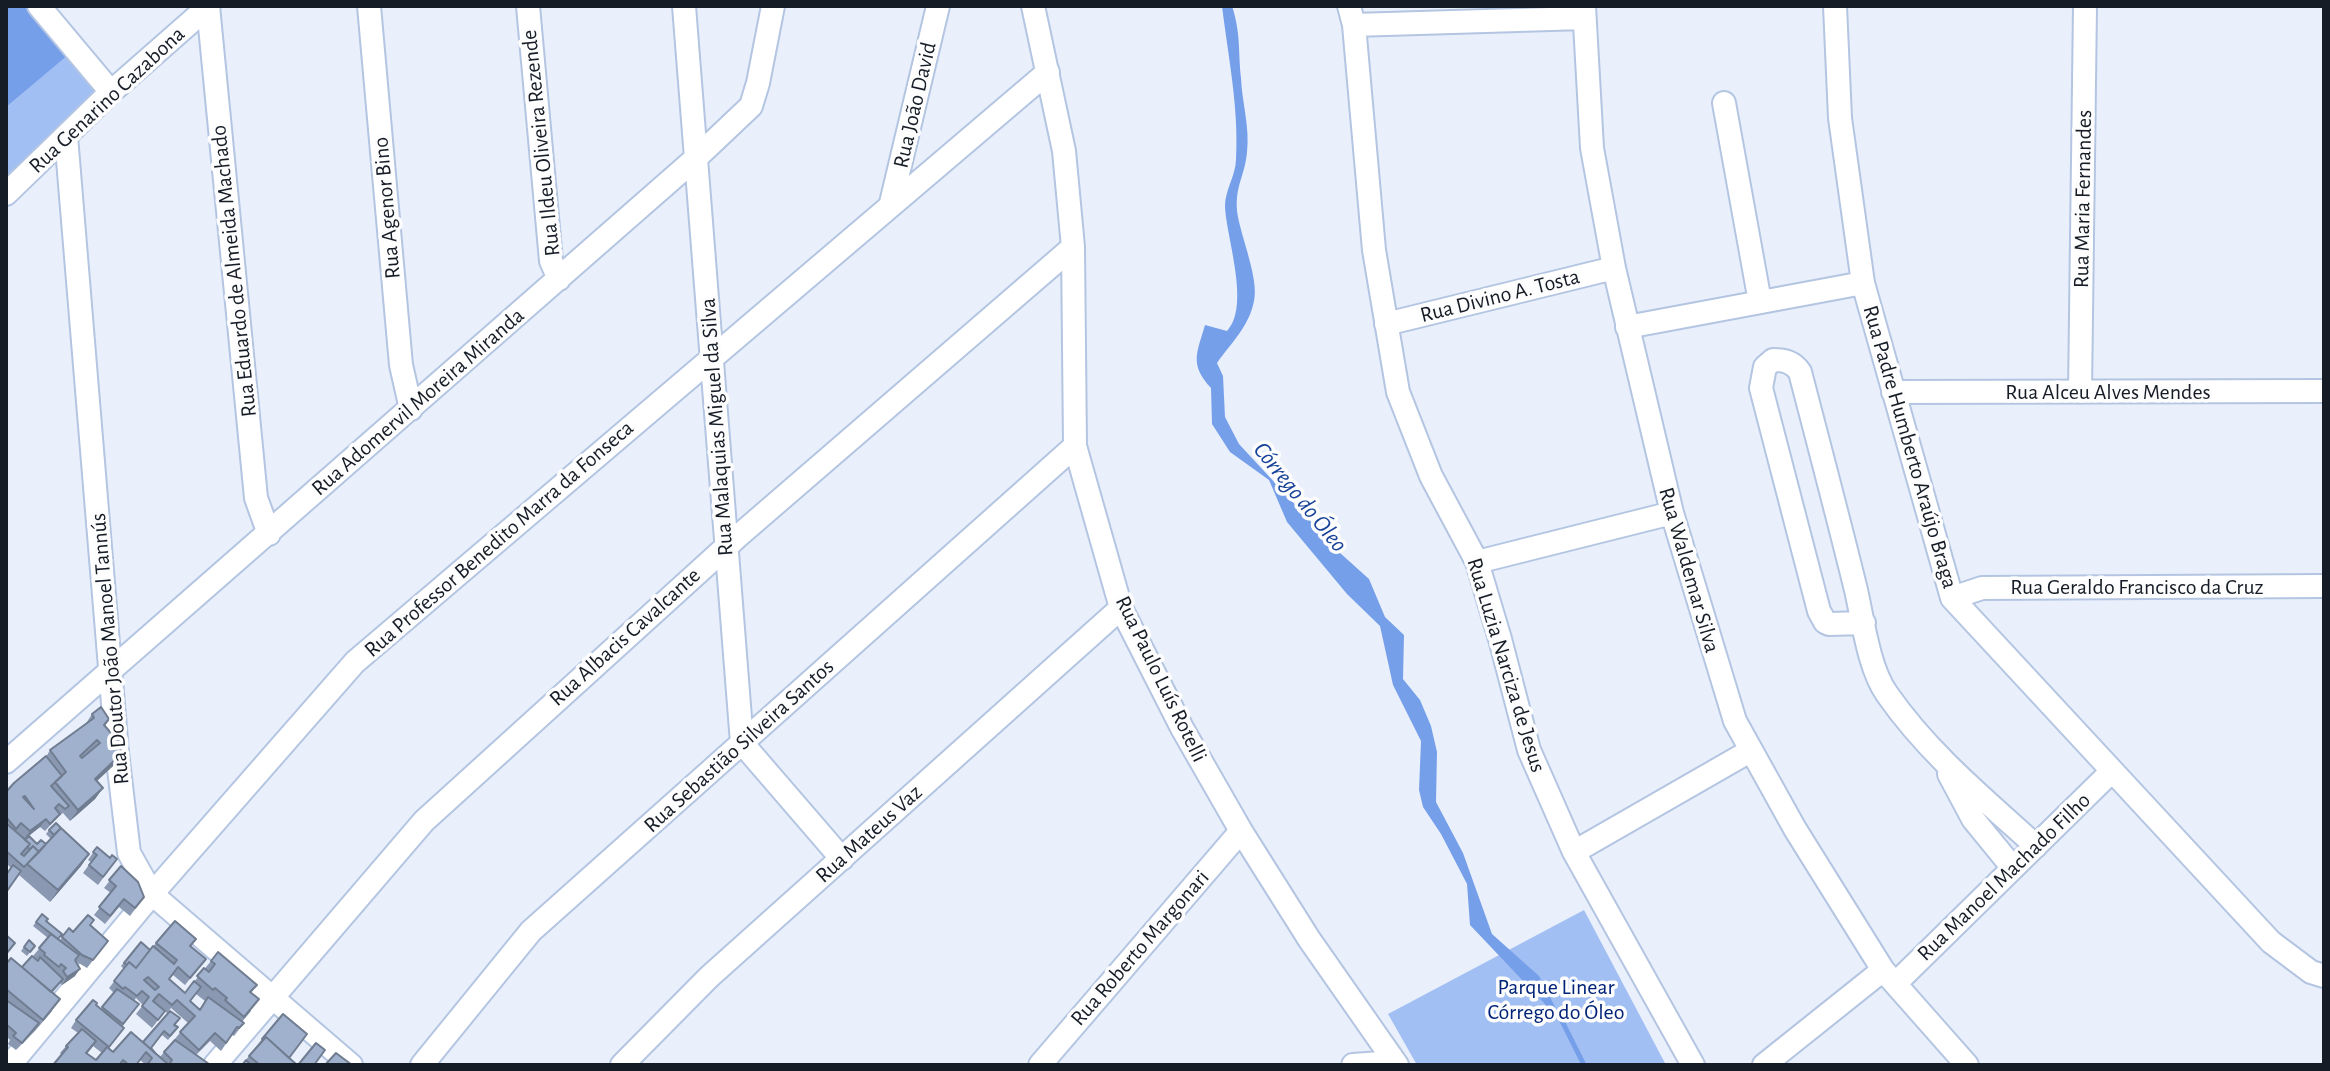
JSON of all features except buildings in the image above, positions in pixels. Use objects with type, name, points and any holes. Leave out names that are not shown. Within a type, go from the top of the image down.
[{"type":"street","points":[[39,6],[111,92]]},
{"type":"street","name":"Rua Genarino Cazabona","points":[[6,194],[111,92],[208,6]]},
{"type":"street","name":"Rua Eduardo de Almeida Machado","points":[[208,6],[256,498],[269,534]]},
{"type":"street","name":"Rua Agenor Bino","points":[[369,6],[401,365],[411,409]]},
{"type":"street","name":"Rua Ildeu Oliveira Rezende","points":[[528,6],[551,261],[559,279]]},
{"type":"street","name":"Rua Malaquias Miguel da Silva","points":[[684,6],[742,743]]},
{"type":"street","name":"Rua Adomervil Moreira Miranda","points":[[6,762],[559,279],[751,106],[773,6]]},
{"type":"street","name":"Rua João David","points":[[891,203],[938,6]]},
{"type":"street","name":"Rua Paulo Luís Rotelli","points":[[1033,6],[1064,151],[1073,247],[1075,446],[1121,608],[1182,728],[1241,831],[1309,939],[1396,1063]]},
{"type":"street","name":"Rua Padre Humberto Araújo Braga","points":[[1835,6],[1840,118],[1863,283],[1952,598],[2271,942],[2311,972],[2324,976]]},
{"type":"street","name":"Rua Maria Fernandes","points":[[2080,392],[2085,6]]},
{"type":"street","points":[[1352,16],[1584,12]]},
{"type":"street","name":"Rua Waldemar Silva","points":[[1584,12],[1592,148],[1614,268],[1672,513],[1735,721],[1750,751],[1890,976],[1967,1065]]},
{"type":"street","name":"Rua Luzia Narciza de Jesus","points":[[1352,16],[1374,250],[1398,392],[1431,476],[1477,562],[1529,750],[1574,852],[1693,1065]]},
{"type":"street","name":"Rua Professor Benedito Marra da Fonseca","points":[[10,1065],[152,894],[355,662],[1048,72]]},
{"type":"street","points":[[1724,103],[1760,302]]},
{"type":"street","name":"Rua Doutor João Manoel Tannús","points":[[66,136],[129,853],[152,894],[351,1065]]},
{"type":"street","name":"Rua Albacis Cavalcante","points":[[215,1065],[424,821],[726,547],[1073,247]]},
{"type":"street","name":"Rua Divino A. Tosta","points":[[1386,324],[1614,268]]},
{"type":"street","points":[[1627,327],[1863,283]]},
{"type":"street","points":[[1864,623],[1829,624],[1822,617],[1761,388],[1765,367],[1773,360],[1785,360],[1800,372],[1875,666],[1885,692],[1944,762],[2036,846]]},
{"type":"street","name":"Rua Alceu Alves Mendes","points":[[1893,392],[2324,391]]},
{"type":"street","name":"Rua Sebastião Silveira Santos","points":[[422,1065],[531,931],[1075,446]]},
{"type":"street","points":[[1477,562],[1672,513]]},
{"type":"street","name":"Rua Geraldo Francisco da Cruz","points":[[1952,598],[1982,588],[2324,586]]},
{"type":"street","name":"Rua Mateus Vaz","points":[[622,1065],[709,977],[1121,608]]},
{"type":"street","points":[[742,743],[842,859]]},
{"type":"street","points":[[1574,852],[1750,751]]},
{"type":"street","points":[[1944,762],[1973,819],[2013,868]]},
{"type":"street","name":"Rua Manoel Machado Filho","points":[[1764,1065],[1890,976],[2013,868],[2112,771]]},
{"type":"street","name":"Rua Roberto Margonari","points":[[1040,1065],[1241,831]]},
{"type":"street","points":[[1353,1065],[1396,1063]]},
{"type":"green space","points":[[6,6],[111,92],[6,202]]},
{"type":"green space","name":"Parque Linear Córrego do Óleo","points":[[1584,910],[1666,1065],[1417,1065],[1388,1014]]},
{"type":"shaded area","points":[[6,6],[39,6],[75,49],[6,107]]},
{"type":"shaded area","points":[[1222,6],[1232,6],[1238,34],[1248,143],[1237,207],[1255,292],[1248,319],[1217,363],[1223,376],[1225,417],[1239,444],[1339,552],[1369,579],[1385,617],[1404,635],[1403,679],[1420,700],[1437,752],[1436,802],[1463,853],[1492,934],[1539,976],[1564,1024],[1470,925],[1467,884],[1423,807],[1419,790],[1421,741],[1393,685],[1380,626],[1347,594],[1287,522],[1269,480],[1230,452],[1212,424],[1211,388],[1197,365],[1198,351],[1205,325],[1227,331],[1234,320],[1237,305],[1225,206],[1236,165],[1237,140]]},
{"type":"waterway","name":"Córrego do Óleo","points":[[1561,1019],[1584,1065]]}]
